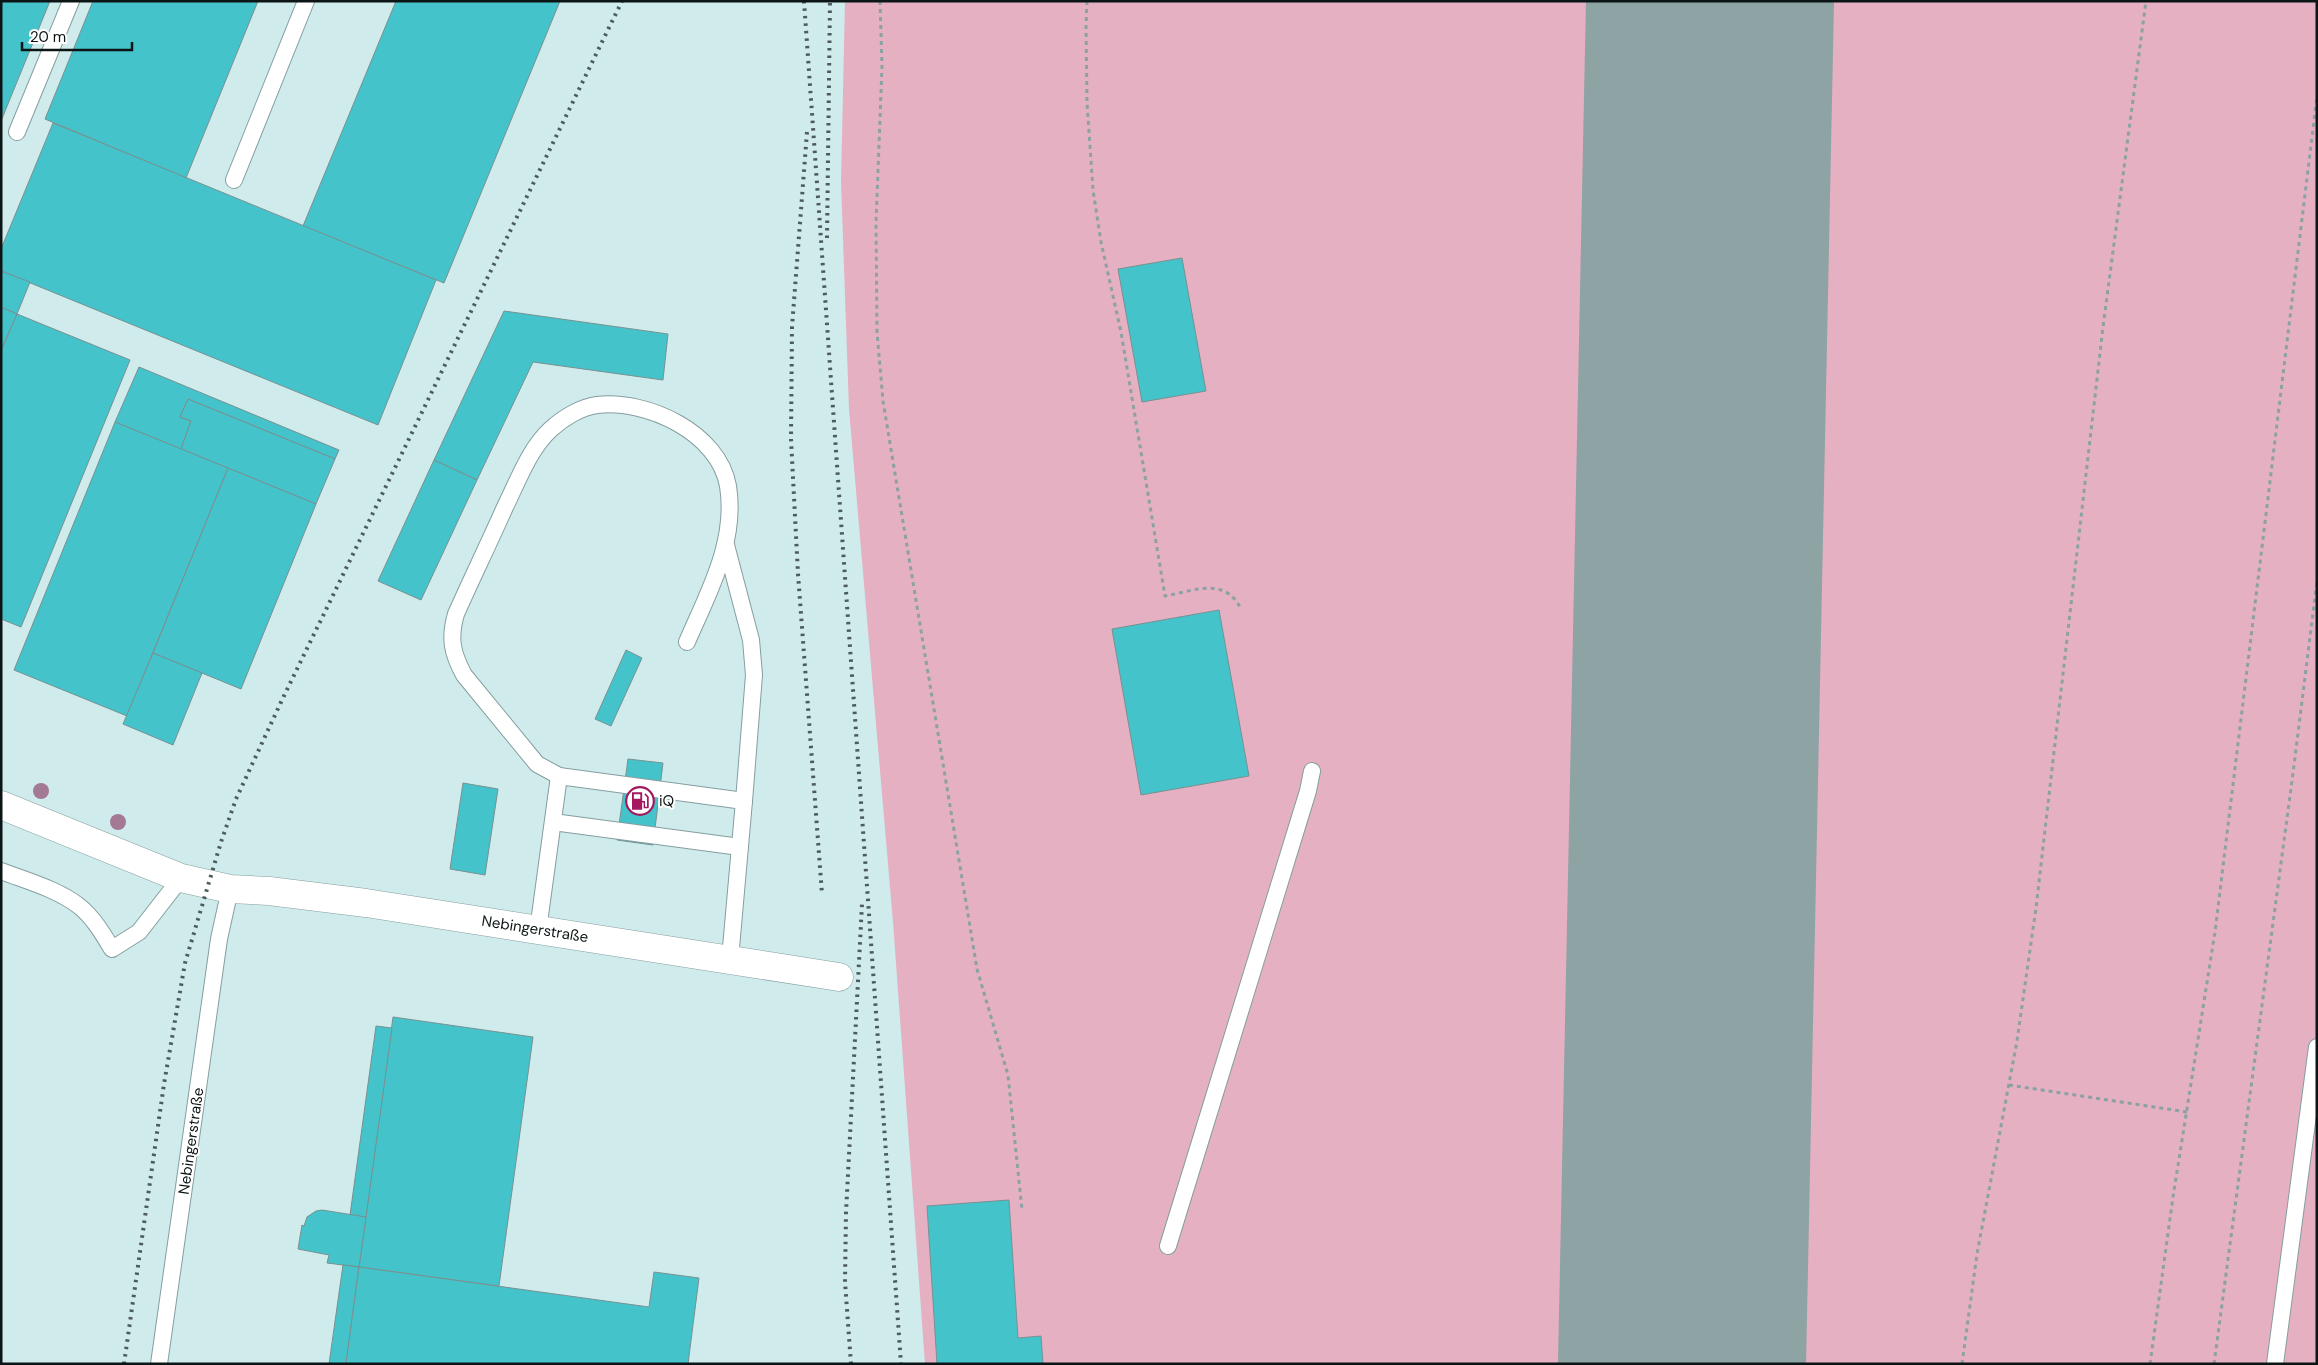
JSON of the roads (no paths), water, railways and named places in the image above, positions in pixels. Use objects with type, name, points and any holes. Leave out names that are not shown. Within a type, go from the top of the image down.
[{"type":"street","name":"Nebingerstraße","points":[[1,805],[180,878],[230,889],[268,891],[366,903],[839,977]]},
{"type":"lane","points":[[17,132],[71,1]]},
{"type":"lane","points":[[234,180],[306,1]]},
{"type":"lane","points":[[730,959],[744,801],[754,675],[751,640],[726,545],[728,486],[722,465],[706,445],[687,427],[657,414],[625,405],[596,405],[572,414],[550,430],[529,457],[456,614],[451,637],[452,648],[464,675],[537,764],[559,776],[744,801]]},
{"type":"lane","points":[[687,642],[716,574],[726,545]]},
{"type":"lane","points":[[1168,1246],[1308,790],[1312,771]]},
{"type":"lane","points":[[538,930],[559,776]]},
{"type":"lane","points":[[553,822],[740,847]]},
{"type":"lane","points":[[1,871],[54,892],[79,906],[98,927],[112,949],[139,932],[180,878]]},
{"type":"lane","name":"Nebingerstraße","points":[[159,1364],[219,939],[230,889]]},
{"type":"lane","points":[[2275,1364],[2317,1047]]},
{"type":"railway","points":[[124,1364],[164,1084],[185,963],[221,842],[236,799],[282,700],[622,1]]},
{"type":"railway","points":[[804,1],[901,1364]]},
{"type":"railway","points":[[827,238],[830,1]]},
{"type":"railway","points":[[807,132],[792,327],[791,439],[798,574],[822,894]]},
{"type":"railway","points":[[851,1364],[845,1282],[846,1213],[862,904]]},
{"type":"place","name":"iQ","points":[[640,801]]}]
